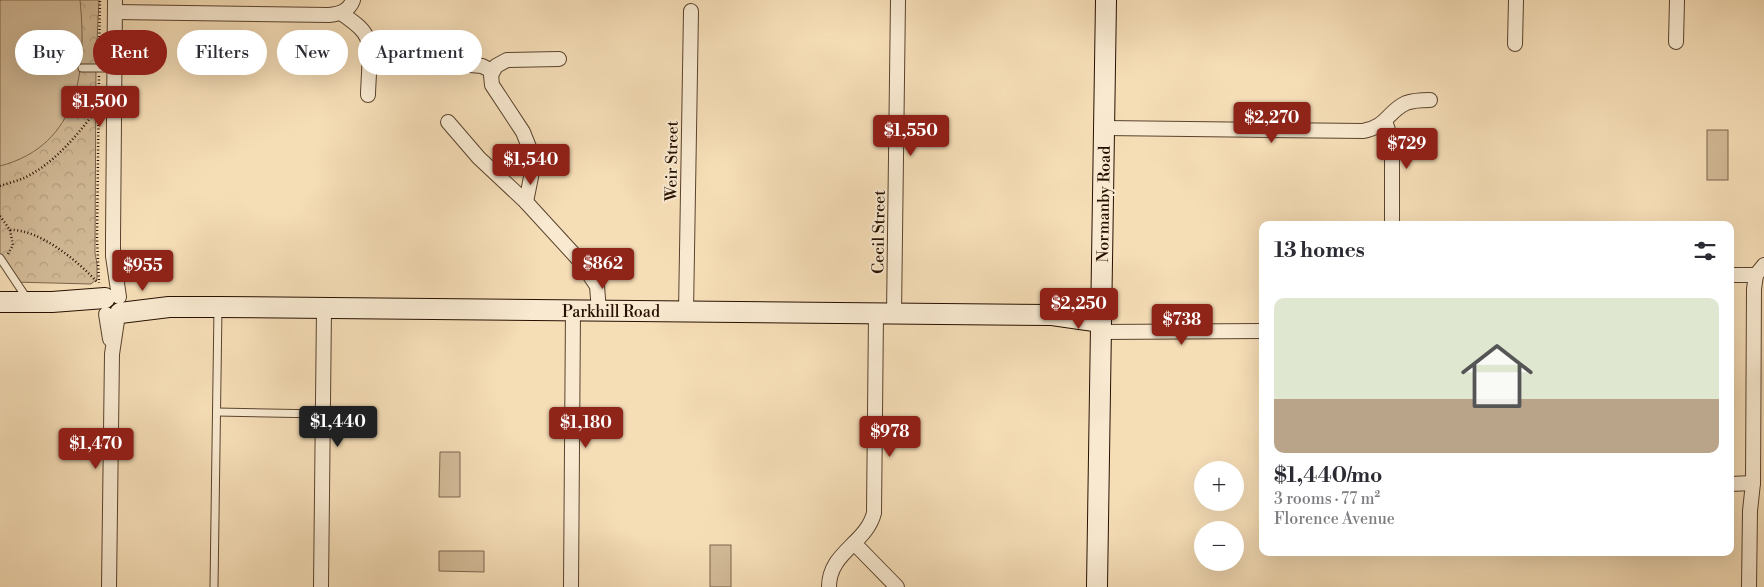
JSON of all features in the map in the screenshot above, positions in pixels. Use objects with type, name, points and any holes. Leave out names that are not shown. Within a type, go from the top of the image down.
[{"type":"street","points":[[115,30],[115,6],[329,15],[341,13],[348,8],[353,0]]},
{"type":"street","name":"Cecil Street","points":[[829,587],[831,569],[872,520],[875,505],[898,0]]},
{"type":"street","name":"Normanby Road","points":[[1098,587],[1106,0]]},
{"type":"street","points":[[1515,44],[1516,0]]},
{"type":"street","points":[[1676,42],[1677,0]]},
{"type":"street","name":"Weir Street","points":[[686,312],[691,11]]},
{"type":"street","points":[[341,13],[367,37],[369,50],[368,95]]},
{"type":"street","points":[[526,202],[532,172],[531,152],[523,132],[492,85],[492,71],[496,66],[507,60],[559,59]]},
{"type":"street","points":[[482,66],[492,71]]},
{"type":"street","points":[[109,587],[114,75]]},
{"type":"street","points":[[1105,128],[1363,131],[1378,127],[1405,104],[1419,100],[1430,100]]},
{"type":"street","points":[[1385,121],[1392,142],[1392,221]]},
{"type":"street","points":[[448,122],[479,158],[526,202],[566,244],[586,271],[589,285],[571,587]]},
{"type":"street","points":[[1734,274],[1760,270],[1759,425],[1750,511],[1749,587]]},
{"type":"street","name":"Parkhill Road","points":[[0,302],[324,309],[1052,315],[1101,321]]},
{"type":"street","points":[[321,587],[324,309]]},
{"type":"street","points":[[1101,321],[1259,331]]},
{"type":"street","points":[[1734,484],[1753,483]]},
{"type":"street","points":[[854,543],[897,587]]},
{"type":"lane","points":[[1,259],[29,302]]},
{"type":"lane","points":[[214,587],[218,307]]},
{"type":"lane","points":[[216,412],[324,414]]},
{"type":"path","points":[[99,30],[100,0]]},
{"type":"path","points":[[10,230],[26,232],[65,252],[85,269],[99,285],[97,240],[98,75]]},
{"type":"path","points":[[0,186],[26,177],[55,158],[82,130],[99,107]]},
{"type":"path","points":[[0,216],[10,230],[13,240],[12,249],[1,259]]},
{"type":"green space","points":[[0,0],[99,0],[98,30],[93,30],[93,75],[96,75],[95,253],[97,279],[91,284],[12,282],[0,263]]},
{"type":"green space","points":[[0,0],[80,0],[82,30],[15,30],[15,75],[79,75],[73,101],[62,122],[47,141],[27,156],[0,166]]},
{"type":"green space","points":[[1707,130],[1728,130],[1728,180],[1707,180]]},
{"type":"green space","points":[[440,452],[460,452],[460,497],[439,497]]},
{"type":"green space","points":[[710,545],[731,545],[731,587],[710,587]]},
{"type":"green space","points":[[439,551],[484,551],[484,572],[439,571]]}]
